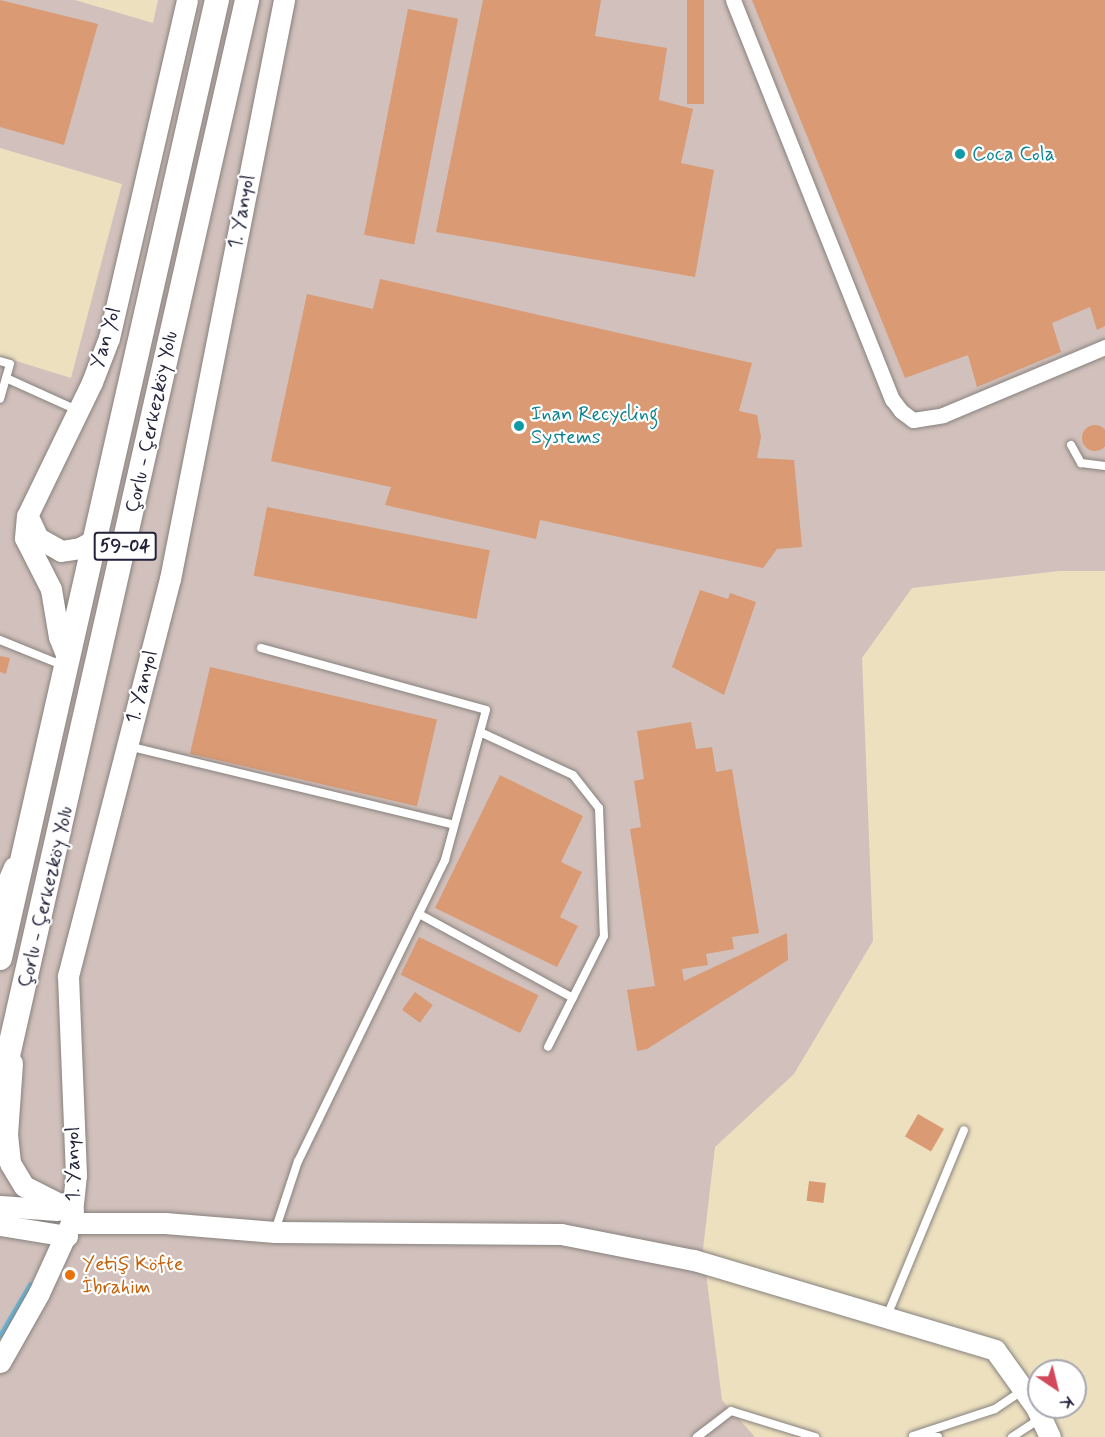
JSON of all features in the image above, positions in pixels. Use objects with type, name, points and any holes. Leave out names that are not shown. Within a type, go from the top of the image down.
[{"type":"main road","name":"Yan Yol","points":[[67,663],[59,637],[51,589],[25,538],[27,516],[78,411],[109,338],[187,0]]},
{"type":"main road","name":"Çorlu - Çerkezköy Yolu","points":[[0,958],[217,0]]},
{"type":"main road","name":"Çorlu - Çerkezköy Yolu","points":[[0,1090],[248,0]]},
{"type":"main road","name":"1. Yanyol","points":[[0,1362],[70,1223],[76,1175],[68,976],[170,579],[284,0]]},
{"type":"main road","points":[[27,516],[38,538],[61,551],[80,548],[96,539]]},
{"type":"main road","points":[[0,898],[28,834]]},
{"type":"main road","points":[[11,1042],[13,1080],[7,1134],[10,1163],[24,1186],[70,1223]]},
{"type":"main road","points":[[0,1206],[70,1223]]},
{"type":"main road","points":[[0,1225],[142,1222],[274,1232],[561,1234],[694,1260],[994,1350],[1023,1390],[1045,1427]]},
{"type":"main road","points":[[0,1242],[70,1223]]},
{"type":"street","points":[[733,0],[892,399],[902,411],[913,420],[943,415],[1105,347]]},
{"type":"lane","points":[[0,361],[10,364],[0,399]]},
{"type":"lane","points":[[6,378],[78,411]]},
{"type":"lane","points":[[1071,446],[1081,463],[1105,466]]},
{"type":"lane","points":[[0,640],[67,663]]},
{"type":"lane","points":[[261,648],[486,710],[445,860],[298,1161],[274,1232]]},
{"type":"lane","points":[[480,732],[573,775],[599,808],[604,936],[548,1047]]},
{"type":"lane","points":[[126,746],[454,825]]},
{"type":"lane","points":[[418,914],[573,998]]},
{"type":"lane","points":[[886,1317],[964,1130]]},
{"type":"lane","points":[[907,1437],[995,1409],[1023,1390]]},
{"type":"lane","points":[[697,1437],[731,1411],[815,1437]]},
{"type":"lane","points":[[1012,1437],[1045,1427]]},
{"type":"lane","points":[[913,1436],[938,1437]]},
{"type":"shaded area","points":[[0,0],[75,0],[153,23],[158,0],[1105,0],[1105,571],[1059,571],[912,588],[862,658],[873,941],[794,1074],[715,1147],[703,1249],[722,1400],[755,1437],[0,1437],[0,356],[71,378],[122,184],[0,148]]},
{"type":"building","points":[[0,0],[98,24],[64,145],[0,127]]},
{"type":"building","points":[[483,0],[601,0],[595,36],[667,48],[659,100],[693,109],[681,163],[714,170],[695,277],[436,232]]},
{"type":"building","points":[[687,0],[704,0],[704,104],[687,104]]},
{"type":"building","name":"Coca Cola","points":[[752,0],[1105,0],[1105,326],[1097,330],[1090,307],[1052,323],[1061,352],[977,387],[968,355],[905,378]]},
{"type":"building","points":[[408,9],[458,19],[414,245],[364,235]]},
{"type":"building","name":"Inan Recycling Systems","points":[[380,279],[752,363],[739,411],[757,415],[761,437],[757,458],[794,460],[802,547],[777,549],[763,568],[540,520],[536,539],[385,505],[391,487],[271,461],[307,294],[373,309]]},
{"type":"building","points":[[1095,425],[1104,429],[1108,438],[1104,447],[1095,451],[1086,447],[1082,438],[1086,429]]},
{"type":"building","points":[[267,507],[490,550],[476,619],[254,576]]},
{"type":"building","points":[[700,590],[728,599],[730,593],[756,602],[724,695],[672,667]]},
{"type":"building","points":[[0,656],[10,658],[6,674],[0,672]]},
{"type":"building","points":[[210,667],[437,719],[417,806],[190,754]]},
{"type":"building","points":[[691,722],[696,749],[712,747],[716,772],[732,769],[759,933],[732,937],[734,949],[706,954],[708,965],[682,969],[684,981],[787,933],[788,960],[647,1049],[637,1051],[627,990],[655,986],[630,829],[641,827],[634,781],[644,779],[637,731]]},
{"type":"building","points":[[500,775],[583,816],[561,862],[582,872],[560,917],[578,926],[557,967],[435,908]]},
{"type":"building","points":[[419,937],[539,995],[520,1033],[401,975]]},
{"type":"building","points":[[415,992],[433,1005],[420,1023],[402,1010]]},
{"type":"building","points":[[918,1114],[944,1129],[931,1152],[905,1137]]},
{"type":"building","points":[[809,1181],[826,1183],[823,1203],[807,1201]]},
{"type":"waterway","points":[[0,1335],[30,1284]]},
{"type":"place","name":"Coca Cola","points":[[960,154]]},
{"type":"place","name":"Inan Recycling Systems","points":[[519,426]]},
{"type":"place","name":"Yetiş Köfte İbrahim","points":[[70,1275]]}]
